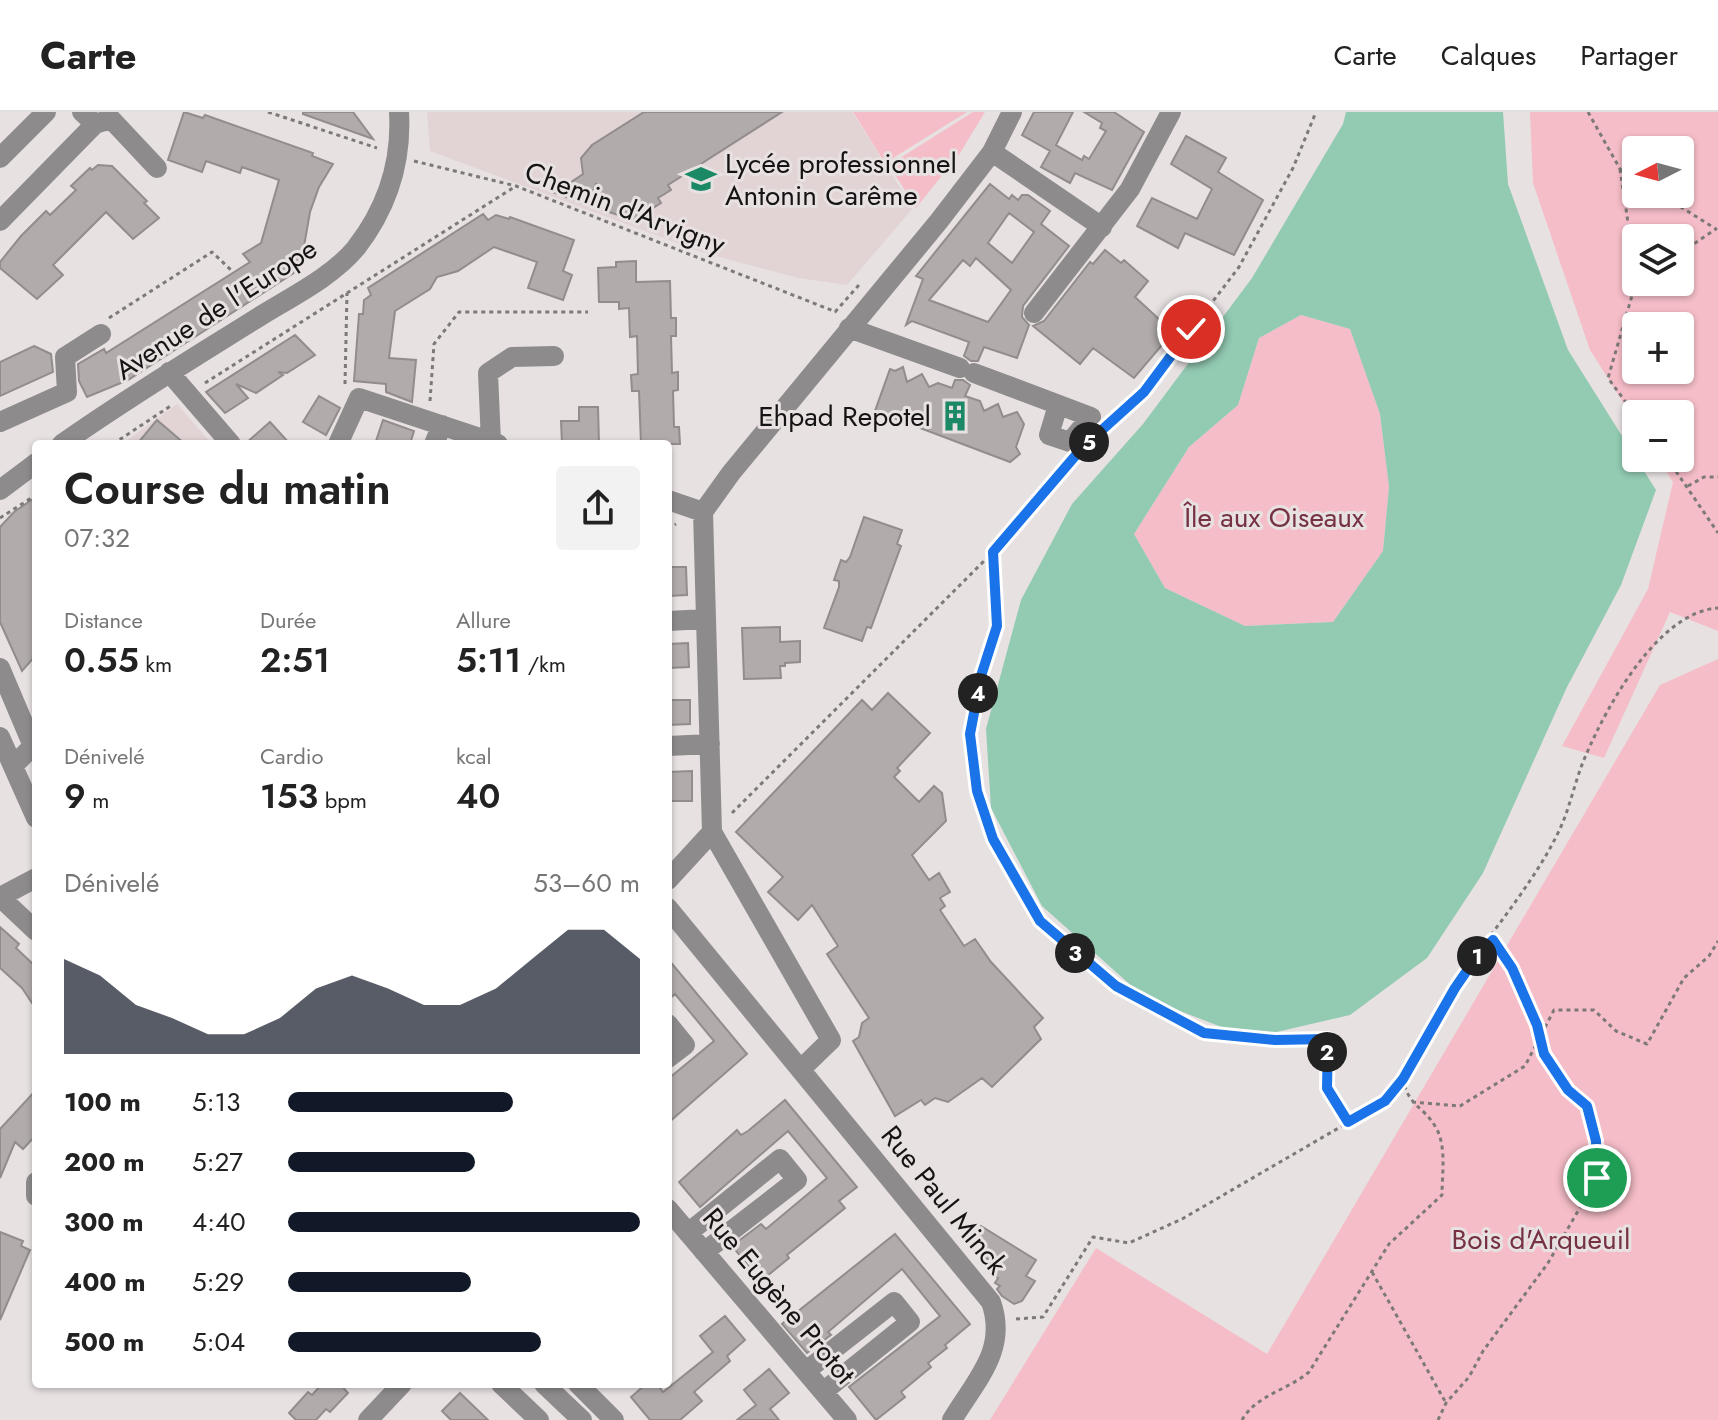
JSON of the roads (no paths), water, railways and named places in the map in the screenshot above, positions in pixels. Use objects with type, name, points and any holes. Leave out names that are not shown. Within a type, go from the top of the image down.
[{"type":"street","points":[[0,158],[46,112]]},
{"type":"street","name":"Avenue de l'Europe","points":[[68,440],[169,372],[316,281],[353,251],[379,216],[394,178],[399,112]]},
{"type":"street","points":[[801,1069],[831,1040],[712,832],[703,512],[731,473],[939,221],[992,152],[1012,112]]},
{"type":"street","points":[[1034,313],[1130,189],[1171,112]]},
{"type":"street","points":[[0,221],[88,118],[111,119],[157,168]]},
{"type":"street","points":[[992,152],[1102,227]]},
{"type":"street","points":[[852,324],[1058,405]]},
{"type":"street","points":[[0,422],[67,392],[65,357],[101,334]]},
{"type":"street","points":[[494,440],[488,373],[512,357],[554,356]]},
{"type":"street","points":[[169,372],[228,440]]},
{"type":"street","points":[[340,440],[359,398],[434,430],[480,440]]},
{"type":"street","points":[[0,490],[32,466]]},
{"type":"street","points":[[672,501],[703,512]]},
{"type":"street","points":[[672,621],[706,619]]},
{"type":"street","points":[[0,668],[32,744]]},
{"type":"street","points":[[0,737],[32,809]]},
{"type":"street","points":[[672,746],[710,744]]},
{"type":"street","points":[[13,766],[32,747]]},
{"type":"street","points":[[13,766],[32,768]]},
{"type":"street","points":[[672,876],[712,832]]},
{"type":"street","points":[[32,880],[0,897],[32,927]]},
{"type":"street","name":"Rue Paul Minck","points":[[672,913],[991,1302],[997,1320],[997,1342],[952,1420]]},
{"type":"street","points":[[672,1029],[685,1045],[672,1055]]},
{"type":"street","points":[[676,1225],[780,1159],[797,1180],[704,1252]]},
{"type":"street","name":"Rue Eugène Protot","points":[[676,1225],[704,1252],[845,1419]]},
{"type":"street","points":[[806,1371],[894,1302],[910,1322],[824,1391]]},
{"type":"street","points":[[368,1420],[398,1388]]},
{"type":"street","points":[[505,1388],[539,1420]]},
{"type":"street","points":[[548,1388],[582,1420]]},
{"type":"street","points":[[582,1388],[614,1420]]},
{"type":"place","name":"Lycée professionnel Antonin Carême","points":[[701,179]]},
{"type":"place","name":"Ehpad Repotel","points":[[955,416]]},
{"type":"park label","name":"Île aux Oiseaux","points":[[1274,517]]},
{"type":"park label","name":"Bois d'Arqueuil","points":[[1541,1239]]}]
